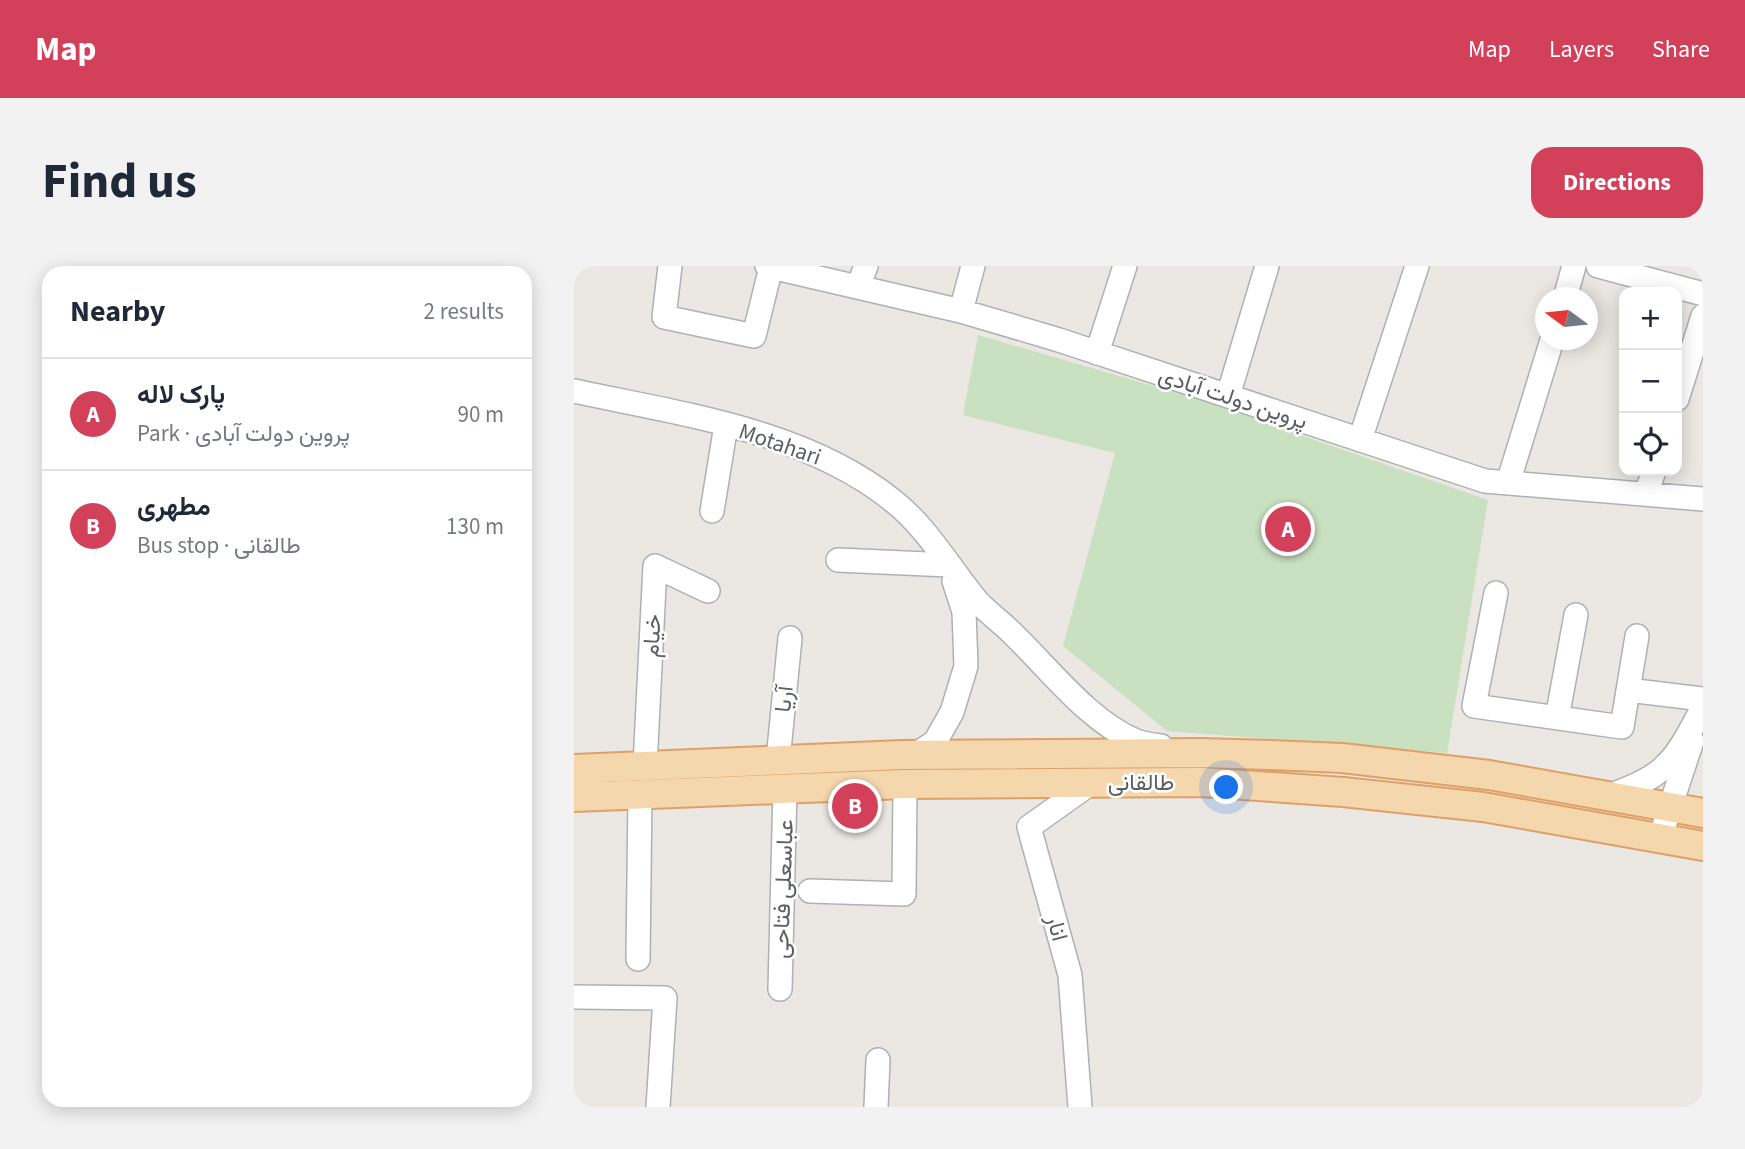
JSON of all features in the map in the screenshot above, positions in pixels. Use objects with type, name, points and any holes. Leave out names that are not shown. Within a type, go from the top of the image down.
[{"type":"main road","name":"طالقانی","points":[[574,769],[915,755],[1191,753],[1342,758],[1489,775],[1703,813]]},
{"type":"main road","name":"طالقانی","points":[[574,797],[905,784],[1200,782],[1355,793],[1483,807],[1703,846]]},
{"type":"street","points":[[670,266],[664,317],[754,336],[769,266]]},
{"type":"street","name":"پروین دولت آبادی","points":[[769,266],[862,277],[1485,481],[1703,499]]},
{"type":"street","points":[[961,311],[973,266]]},
{"type":"street","points":[[1097,353],[1125,266]]},
{"type":"street","points":[[1228,396],[1268,266]]},
{"type":"street","points":[[1360,440],[1417,266]]},
{"type":"street","points":[[1567,287],[1574,266]]},
{"type":"street","points":[[1598,266],[1703,295]]},
{"type":"street","points":[[1682,383],[1703,316]]},
{"type":"street","points":[[1508,483],[1549,350]]},
{"type":"street","name":"Motahari","points":[[574,391],[726,425],[814,452],[852,472],[893,500],[925,531],[949,565]]},
{"type":"street","points":[[712,511],[726,425]]},
{"type":"street","points":[[1646,494],[1652,476]]},
{"type":"street","points":[[838,560],[949,565],[980,604],[1108,726],[1137,741],[1191,753]]},
{"type":"street","points":[[915,755],[935,742],[952,712],[966,666],[964,612],[949,565]]},
{"type":"street","name":"خیام","points":[[645,766],[655,566],[708,591]]},
{"type":"street","points":[[1496,593],[1475,706],[1622,727],[1637,636]]},
{"type":"street","points":[[1557,718],[1576,615]]},
{"type":"street","name":"آریا","points":[[778,760],[790,638]]},
{"type":"street","points":[[1628,690],[1703,699]]},
{"type":"street","points":[[1609,796],[1664,768],[1703,709]]},
{"type":"street","points":[[1660,838],[1703,709]]},
{"type":"street","name":"انار","points":[[1080,1107],[1070,975],[1029,827],[1091,783]]},
{"type":"street","points":[[810,891],[904,894],[905,784]]},
{"type":"street","name":"عباسعلی فتاحی","points":[[780,989],[785,789]]},
{"type":"street","points":[[638,959],[640,794]]},
{"type":"street","points":[[574,997],[665,998],[658,1107]]},
{"type":"street","points":[[876,1107],[878,1060]]},
{"type":"green space","points":[[978,335],[1191,397],[1488,500],[1447,753],[1167,731],[1063,646],[1115,453],[963,415]]},
{"type":"place","name":"پارک لاله","points":[[1288,529]]},
{"type":"place","name":"مطهری","points":[[855,806]]}]
